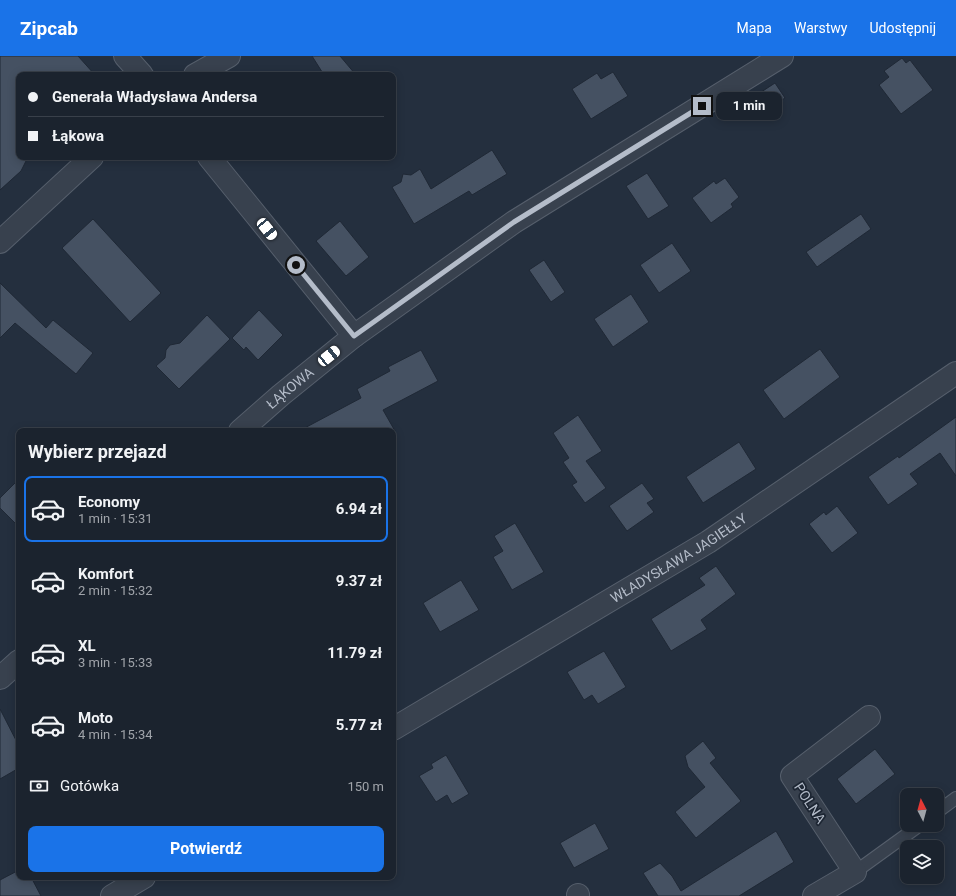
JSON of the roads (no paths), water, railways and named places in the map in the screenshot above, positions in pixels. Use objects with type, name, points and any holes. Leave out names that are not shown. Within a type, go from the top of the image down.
[{"type":"street","points":[[125,56],[139,72]]},
{"type":"street","points":[[200,72],[229,56]]},
{"type":"street","name":"ŁĄKOWA","points":[[243,428],[280,395],[354,336],[514,222],[782,56]]},
{"type":"street","points":[[0,242],[89,160]]},
{"type":"street","points":[[211,160],[354,336]]},
{"type":"street","name":"WŁADYSŁAWA JAGIEŁŁY","points":[[396,727],[708,542],[956,373]]},
{"type":"street","points":[[0,678],[16,664]]},
{"type":"street","name":"POLNA","points":[[855,872],[792,776],[869,717]]},
{"type":"street","points":[[814,896],[855,872]]},
{"type":"street","points":[[112,896],[139,880]]},
{"type":"lane","points":[[944,807],[956,798]]},
{"type":"lane","points":[[855,872],[910,832]]}]
